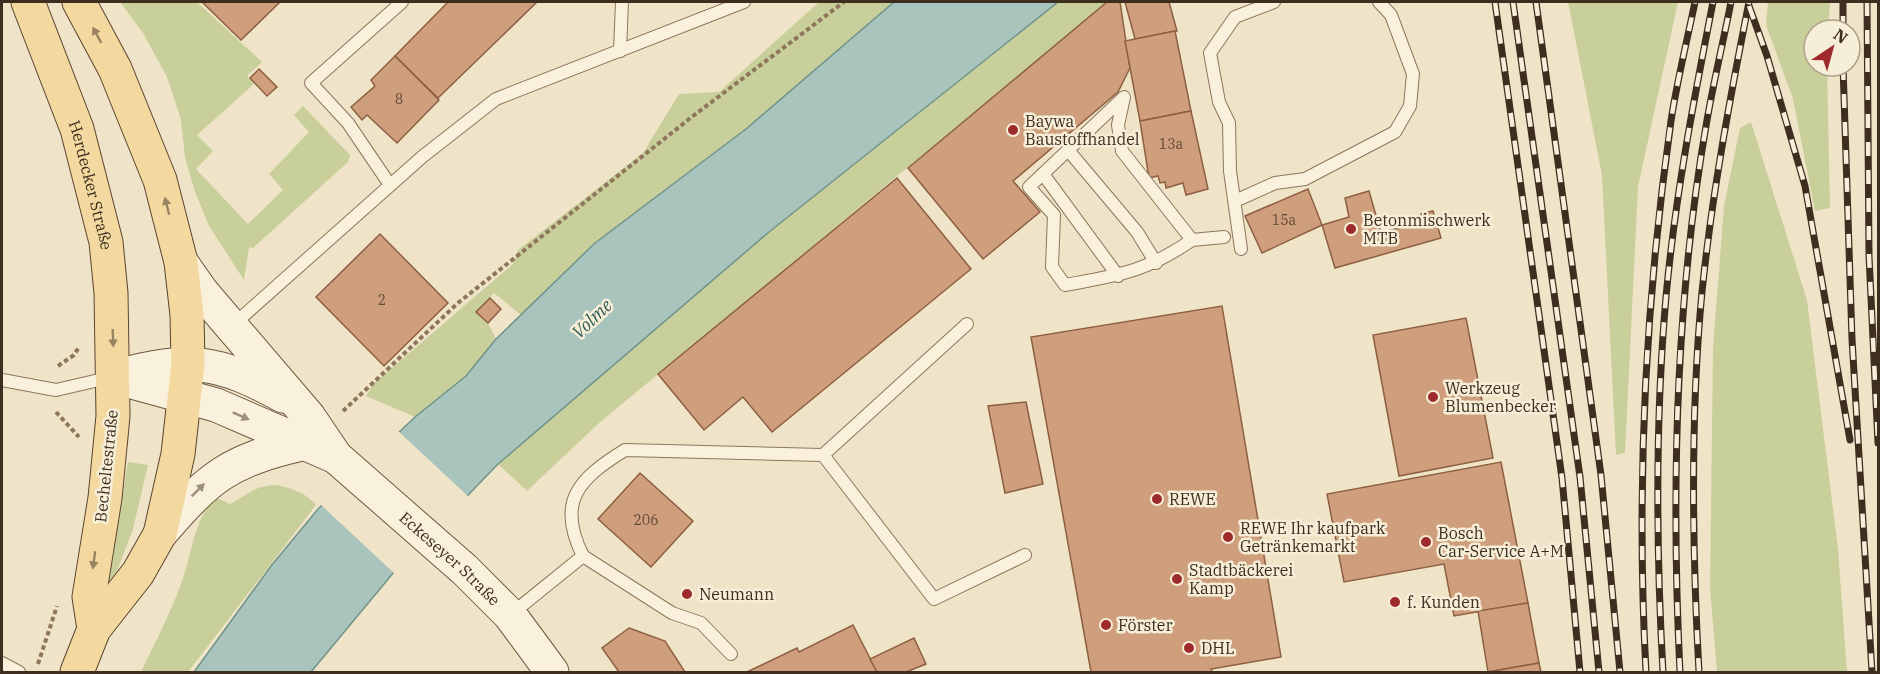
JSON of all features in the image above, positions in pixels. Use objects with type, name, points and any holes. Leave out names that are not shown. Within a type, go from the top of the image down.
[{"type":"main road","name":"Herdecker Straße","points":[[28,2],[77,129],[98,207],[111,293],[114,377]]},
{"type":"main road","points":[[79,2],[115,69],[160,180],[181,262],[188,315],[186,396],[176,464],[160,534]]},
{"type":"main road","name":"Eckeseyer Straße","points":[[181,262],[295,402],[319,444],[465,570],[510,615],[552,672]]},
{"type":"main road","points":[[114,377],[152,366],[208,364],[235,372],[295,402]]},
{"type":"main road","name":"Eckeseyer Straße","points":[[114,377],[186,396],[319,444]]},
{"type":"main road","name":"Becheltestraße","points":[[94,629],[89,597],[106,488],[114,377]]},
{"type":"main road","points":[[77,672],[94,629],[138,573],[160,534],[189,500],[220,473],[267,452],[319,444]]},
{"type":"lane","points":[[390,185],[348,123],[311,83],[402,2]]},
{"type":"lane","points":[[620,51],[622,2]]},
{"type":"lane","points":[[232,326],[390,185],[496,99],[744,2]]},
{"type":"lane","points":[[1241,249],[1230,171],[1229,123],[1219,102],[1210,53],[1235,17],[1274,2]]},
{"type":"lane","points":[[1234,201],[1275,183],[1305,179],[1395,132],[1410,106],[1413,74],[1391,15],[1379,2]]},
{"type":"lane","points":[[1192,240],[1122,151],[1118,125],[1124,98],[1029,187],[1054,214],[1052,267],[1065,285],[1118,276],[1156,263],[1192,240],[1224,237]]},
{"type":"lane","points":[[1068,150],[1137,232],[1156,263]]},
{"type":"lane","points":[[1043,174],[1118,276]]},
{"type":"lane","points":[[731,654],[701,623],[672,614],[584,556],[572,534],[570,513],[575,496],[585,479],[602,464],[625,450],[823,455],[967,324]]},
{"type":"lane","points":[[2,380],[56,390],[114,377]]},
{"type":"lane","points":[[823,455],[934,599],[1025,555]]},
{"type":"lane","points":[[510,615],[584,556]]},
{"type":"lane","points":[[2,663],[19,672]]},
{"type":"path","points":[[319,444],[458,303],[675,131],[844,2]]},
{"type":"green space","points":[[120,2],[197,2],[262,62],[247,76],[254,84],[197,135],[213,151],[196,169],[248,224],[283,190],[269,174],[309,132],[294,115],[303,106],[350,155],[348,162],[253,248],[249,247],[244,280],[209,226],[195,192],[185,157],[181,120],[167,77],[143,33]]},
{"type":"green space","points":[[819,2],[894,2],[746,129],[595,243],[521,315],[494,293],[477,312],[488,323],[496,339],[466,376],[415,417],[366,396],[373,384],[513,264],[518,250],[643,153],[679,94],[719,92]]},
{"type":"green space","points":[[1058,2],[1107,2],[598,424],[527,491],[498,464],[769,232]]},
{"type":"green space","points":[[1568,2],[1678,2],[1638,187],[1625,453],[1616,455],[1602,175]]},
{"type":"green space","points":[[1768,2],[1830,2],[1829,18],[1802,18],[1802,78],[1827,78],[1830,208],[1815,211],[1793,99],[1766,25]]},
{"type":"green space","points":[[1751,122],[1807,300],[1838,549],[1847,672],[1717,672],[1710,588],[1713,348],[1724,206],[1740,128]]},
{"type":"green space","points":[[128,462],[148,465],[133,529],[106,600],[99,598],[116,536]]},
{"type":"green space","points":[[277,485],[303,494],[316,505],[188,672],[141,672],[174,602],[198,525],[208,506],[215,497],[230,504],[252,491]]},
{"type":"water","name":"Volme","points":[[894,2],[1058,2],[769,232],[498,464],[394,572],[311,672],[194,672],[271,566],[318,509],[415,417],[466,376],[496,339],[595,243],[746,129]]},
{"type":"pier","points":[[397,430],[471,499],[396,575],[320,504]]},
{"type":"building","points":[[202,2],[280,2],[241,40]]},
{"type":"building","points":[[448,2],[537,2],[438,98],[395,56]]},
{"type":"building","name":"Baywa Baustoffhandel","points":[[1107,2],[1120,2],[1130,68],[1118,92],[1013,181],[1040,212],[983,259],[908,168]]},
{"type":"building","points":[[1125,2],[1169,2],[1177,31],[1135,39]]},
{"type":"building","points":[[1175,31],[1191,111],[1140,121],[1125,41]]},
{"type":"building","points":[[395,56],[439,100],[397,143],[367,115],[362,120],[351,107],[375,86],[371,80]]},
{"type":"building","points":[[259,69],[277,87],[267,96],[250,78]]},
{"type":"building","name":"Baywa Baustoffhandel","points":[[1191,111],[1208,189],[1186,195],[1183,183],[1166,188],[1165,182],[1160,183],[1158,176],[1149,178],[1140,121]]},
{"type":"building","points":[[897,178],[971,269],[772,432],[743,397],[704,430],[658,374]]},
{"type":"building","name":"Betonmischwerk MTB","points":[[1308,189],[1322,225],[1262,253],[1245,216]]},
{"type":"building","name":"Betonmischwerk MTB","points":[[1369,191],[1381,233],[1423,221],[1421,214],[1433,211],[1441,238],[1335,268],[1322,225],[1349,217],[1345,198]]},
{"type":"building","points":[[380,234],[448,303],[384,366],[316,297]]},
{"type":"building","points":[[490,298],[501,309],[488,323],[476,312]]},
{"type":"building","points":[[1222,306],[1281,657],[1211,669],[1212,672],[1091,672],[1031,337]]},
{"type":"building","name":"Werkzeug Blumenbecker","points":[[1466,318],[1493,458],[1399,476],[1373,335]]},
{"type":"building","points":[[1026,402],[1043,484],[1005,493],[988,406]]},
{"type":"building","name":"Bosch Car-Service A+M","points":[[1501,462],[1528,603],[1454,616],[1444,564],[1344,582],[1327,494]]},
{"type":"building","points":[[640,473],[693,521],[651,567],[598,519]]},
{"type":"building","points":[[1528,603],[1539,663],[1488,672],[1478,611]]},
{"type":"building","points":[[853,625],[877,672],[747,672],[797,648],[799,652]]},
{"type":"building","points":[[629,628],[665,641],[685,672],[619,672],[602,648]]},
{"type":"building","points":[[914,638],[926,664],[906,672],[877,672],[870,659]]},
{"type":"building","points":[[1539,663],[1541,672],[1488,672]]},
{"type":"railway","points":[[1495,2],[1562,478],[1580,672]]},
{"type":"railway","points":[[1513,2],[1580,477],[1599,672]]},
{"type":"railway","points":[[1536,2],[1601,475],[1620,672]]},
{"type":"railway","points":[[1646,672],[1642,534],[1649,328],[1671,121],[1695,2]]},
{"type":"railway","points":[[1663,672],[1658,484],[1662,344],[1680,185],[1713,2]]},
{"type":"railway","points":[[1680,672],[1676,467],[1682,330],[1696,194],[1709,110],[1731,2]]},
{"type":"railway","points":[[1699,672],[1693,482],[1698,339],[1716,182],[1749,2]]},
{"type":"railway","points":[[1843,2],[1843,18]]},
{"type":"railway","points":[[1867,2],[1869,256],[1878,443]]},
{"type":"railway","points":[[1749,6],[1767,56],[1805,186],[1850,440]]},
{"type":"railway","points":[[1843,78],[1852,339],[1872,672]]},
{"type":"place","name":"Baywa Baustoffhandel","points":[[1013,130]]},
{"type":"place","name":"Betonmischwerk MTB","points":[[1351,229]]},
{"type":"place","name":"Werkzeug Blumenbecker","points":[[1433,397]]},
{"type":"place","name":"REWE","points":[[1157,499]]},
{"type":"place","name":"REWE Ihr kaufpark Getränkemarkt","points":[[1228,537]]},
{"type":"place","name":"Bosch Car-Service A+M","points":[[1426,542]]},
{"type":"place","name":"Stadtbäckerei Kamp","points":[[1177,579]]},
{"type":"place","name":"Neumann","points":[[687,594]]},
{"type":"place","name":"f. Kunden","points":[[1395,602]]},
{"type":"place","name":"Förster","points":[[1106,625]]},
{"type":"place","name":"DHL","points":[[1189,648]]}]
